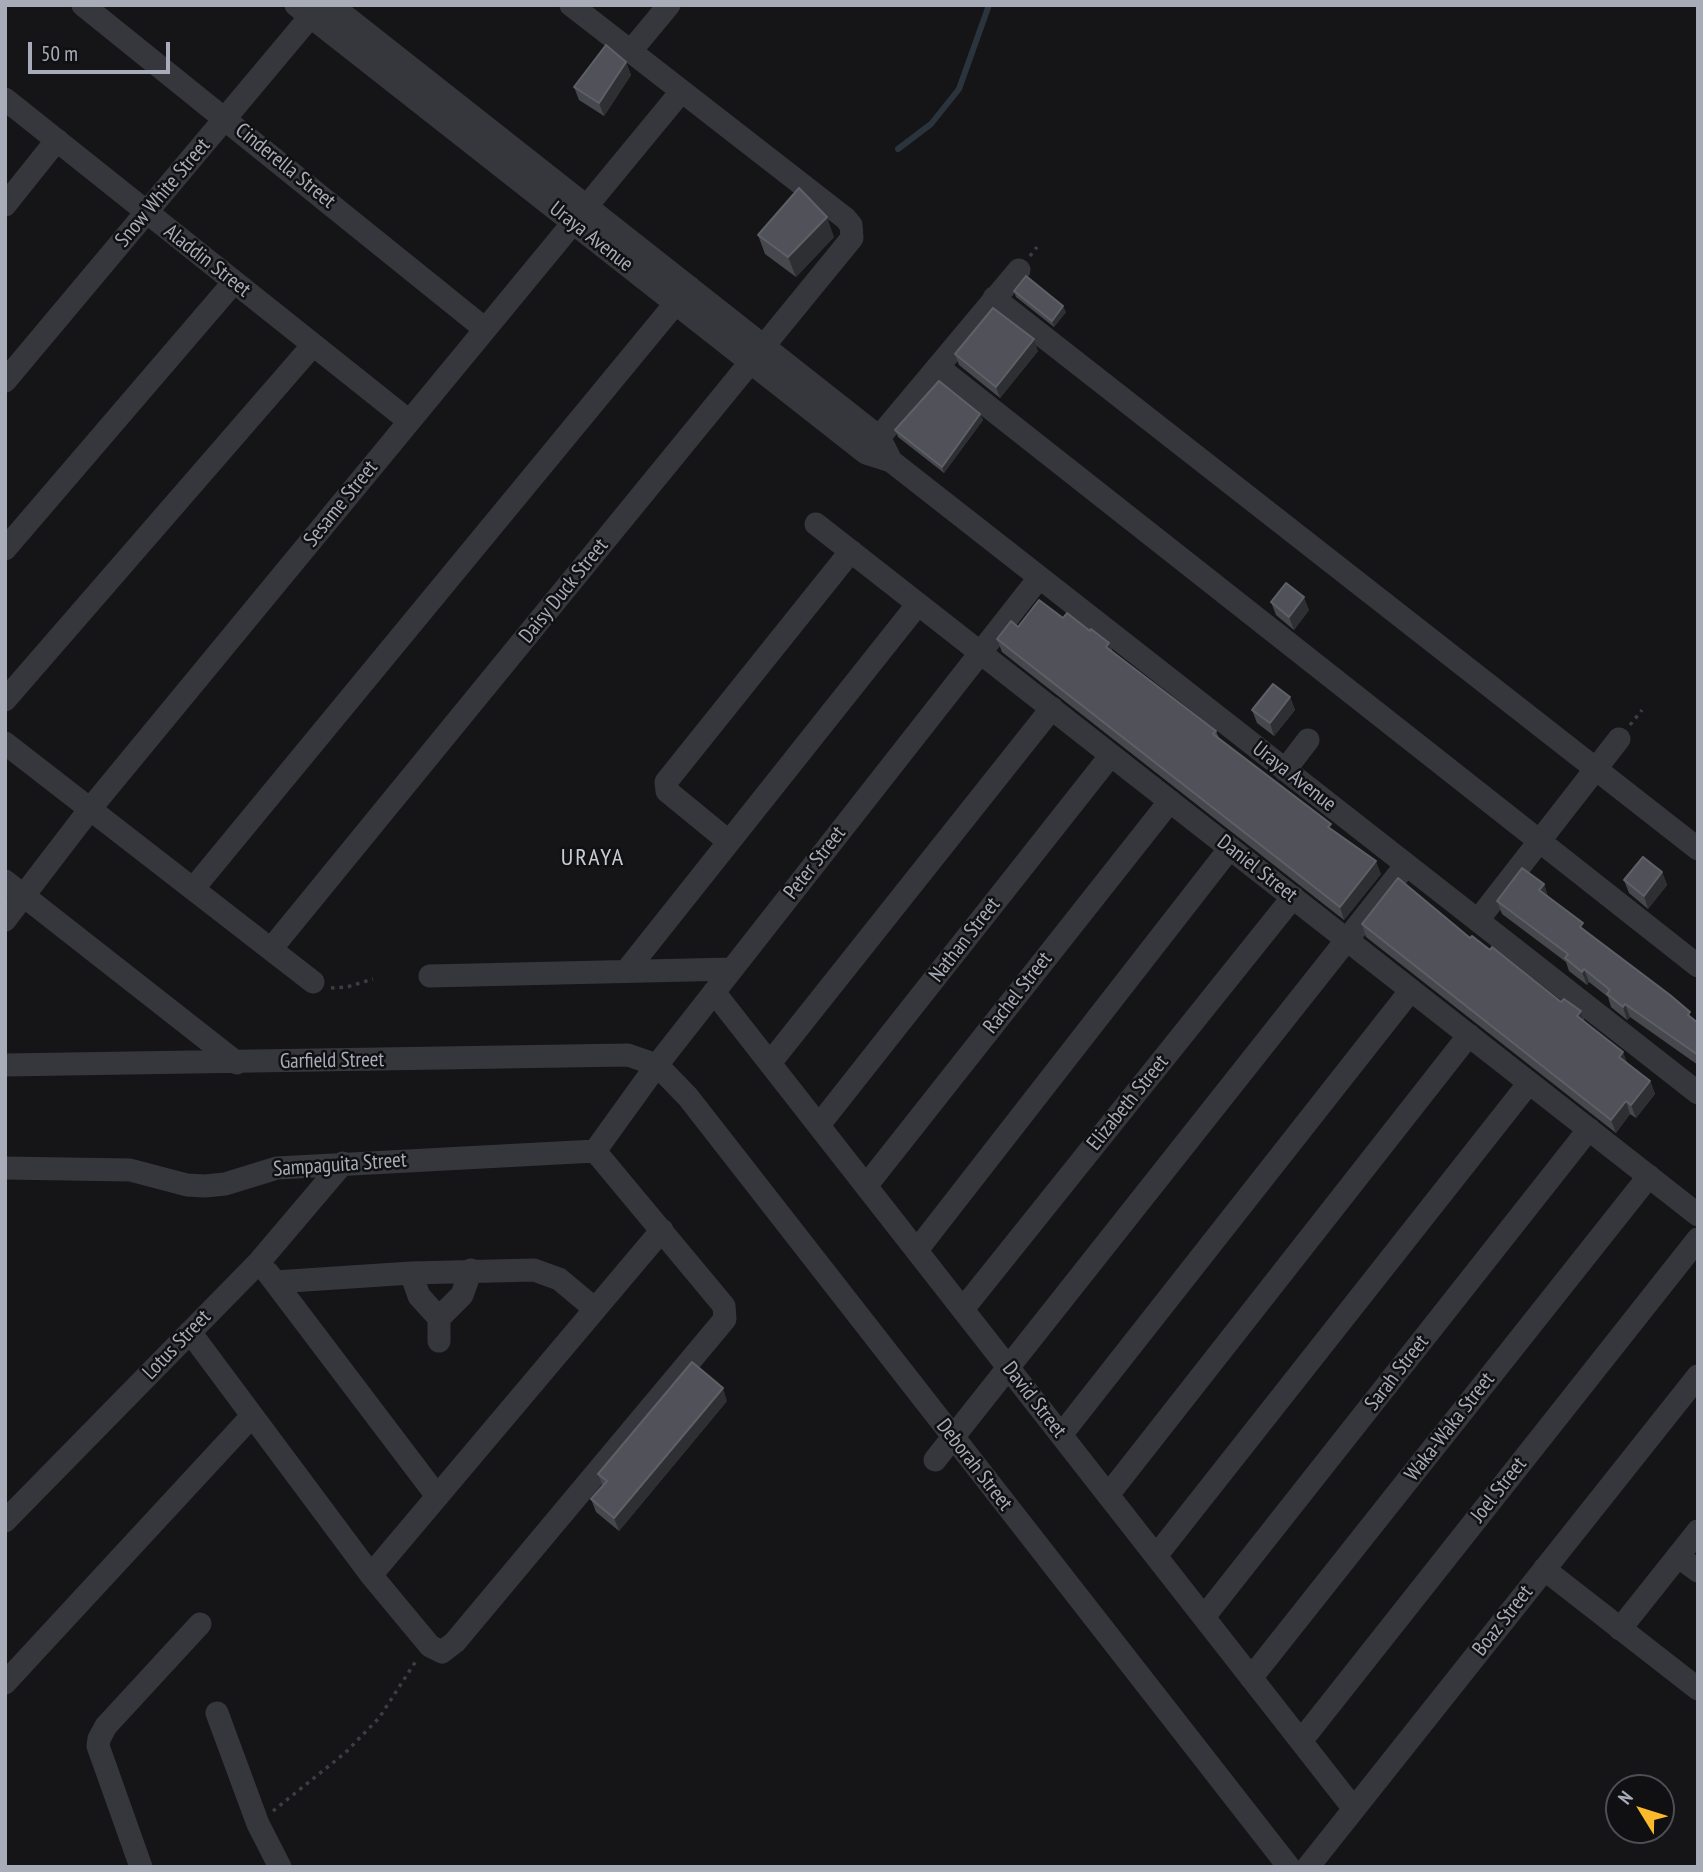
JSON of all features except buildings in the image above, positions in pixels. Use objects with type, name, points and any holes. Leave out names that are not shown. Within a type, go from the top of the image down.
[{"type":"street","name":"Cinderella Street","points":[[83,5],[485,329]]},
{"type":"street","name":"Uraya Avenue","points":[[331,5],[449,112]]},
{"type":"street","points":[[571,5],[680,93]]},
{"type":"street","points":[[630,52],[669,5]]},
{"type":"street","name":"Snow White Street","points":[[5,381],[226,118],[309,9]]},
{"type":"street","name":"Uraya Avenue","points":[[309,9],[449,112],[1698,1093]]},
{"type":"street","name":"Sesame Street","points":[[5,920],[90,809],[680,93]]},
{"type":"street","name":"Daisy Duck Street","points":[[271,949],[849,245],[853,231],[845,218],[680,93]]},
{"type":"street","name":"Aladdin Street","points":[[5,99],[409,421]]},
{"type":"street","points":[[5,205],[57,140]]},
{"type":"street","points":[[873,445],[1018,270]]},
{"type":"street","points":[[5,549],[234,282]]},
{"type":"street","points":[[193,889],[682,295]]},
{"type":"street","points":[[995,298],[1698,849]]},
{"type":"street","points":[[5,700],[313,345]]},
{"type":"street","points":[[938,367],[1698,966]]},
{"type":"street","name":"Daniel Street","points":[[816,524],[1698,1215]]},
{"type":"street","points":[[728,841],[667,792],[666,782],[851,551]]},
{"type":"street","name":"Peter Street","points":[[595,1151],[657,1065],[1039,578]]},
{"type":"street","points":[[628,969],[918,604]]},
{"type":"street","points":[[770,1063],[1052,708]]},
{"type":"street","points":[[1478,920],[1619,739]]},
{"type":"street","points":[[1285,770],[1308,740]]},
{"type":"street","points":[[5,743],[313,982]]},
{"type":"street","name":"Nathan Street","points":[[819,1125],[1111,755]]},
{"type":"street","name":"Rachel Street","points":[[866,1186],[1170,801]]},
{"type":"street","points":[[917,1251],[1230,848]]},
{"type":"street","points":[[934,1460],[1406,865]]},
{"type":"street","points":[[5,881],[237,1063]]},
{"type":"street","name":"Elizabeth Street","points":[[963,1309],[1293,897]]},
{"type":"street","points":[[430,976],[628,969],[732,969]]},
{"type":"street","points":[[1061,1435],[1411,990]]},
{"type":"street","name":"David Street","points":[[714,992],[1354,1809]]},
{"type":"street","points":[[1108,1495],[1469,1035]]},
{"type":"street","name":"Garfield Street","points":[[5,1065],[628,1055],[657,1065]]},
{"type":"street","name":"Deborah Street","points":[[657,1065],[688,1097],[1289,1867]]},
{"type":"street","points":[[1156,1556],[1529,1083]]},
{"type":"street","name":"Sarah Street","points":[[1204,1617],[1589,1129]]},
{"type":"street","points":[[190,1332],[371,1575],[436,1649],[464,1632],[726,1315],[724,1306],[595,1151]]},
{"type":"street","name":"Sampaguita Street","points":[[5,1167],[130,1170],[187,1185],[205,1186],[225,1184],[277,1168],[595,1151]]},
{"type":"street","name":"Lotus Street","points":[[5,1521],[259,1262],[343,1164]]},
{"type":"street","name":"Waka-Waka Street","points":[[1251,1678],[1649,1176]]},
{"type":"street","points":[[371,1575],[662,1230]]},
{"type":"street","name":"Joel Street","points":[[1301,1741],[1698,1239]]},
{"type":"street","points":[[259,1262],[437,1496]]},
{"type":"street","points":[[275,1282],[471,1270],[546,1272],[595,1309]]},
{"type":"street","points":[[439,1318],[462,1295],[471,1270]]},
{"type":"street","points":[[411,1273],[419,1296],[439,1318],[439,1341]]},
{"type":"street","name":"Boaz Street","points":[[1308,1867],[1698,1376]]},
{"type":"street","points":[[5,1683],[252,1416]]},
{"type":"street","points":[[1620,1629],[1698,1531]]},
{"type":"street","points":[[1678,1556],[1698,1572]]},
{"type":"street","points":[[1544,1569],[1698,1689]]},
{"type":"street","points":[[141,1867],[98,1746],[99,1739],[106,1726],[200,1624]]},
{"type":"street","points":[[217,1713],[258,1824],[280,1867]]},
{"type":"path","points":[[313,982],[335,989],[373,979]]},
{"type":"path","points":[[258,1824],[345,1753],[390,1705],[415,1663],[436,1649]]},
{"type":"waterway","points":[[898,149],[931,124],[959,89],[989,5]]},
{"type":"district","name":"URAYA","points":[[593,858]]}]
